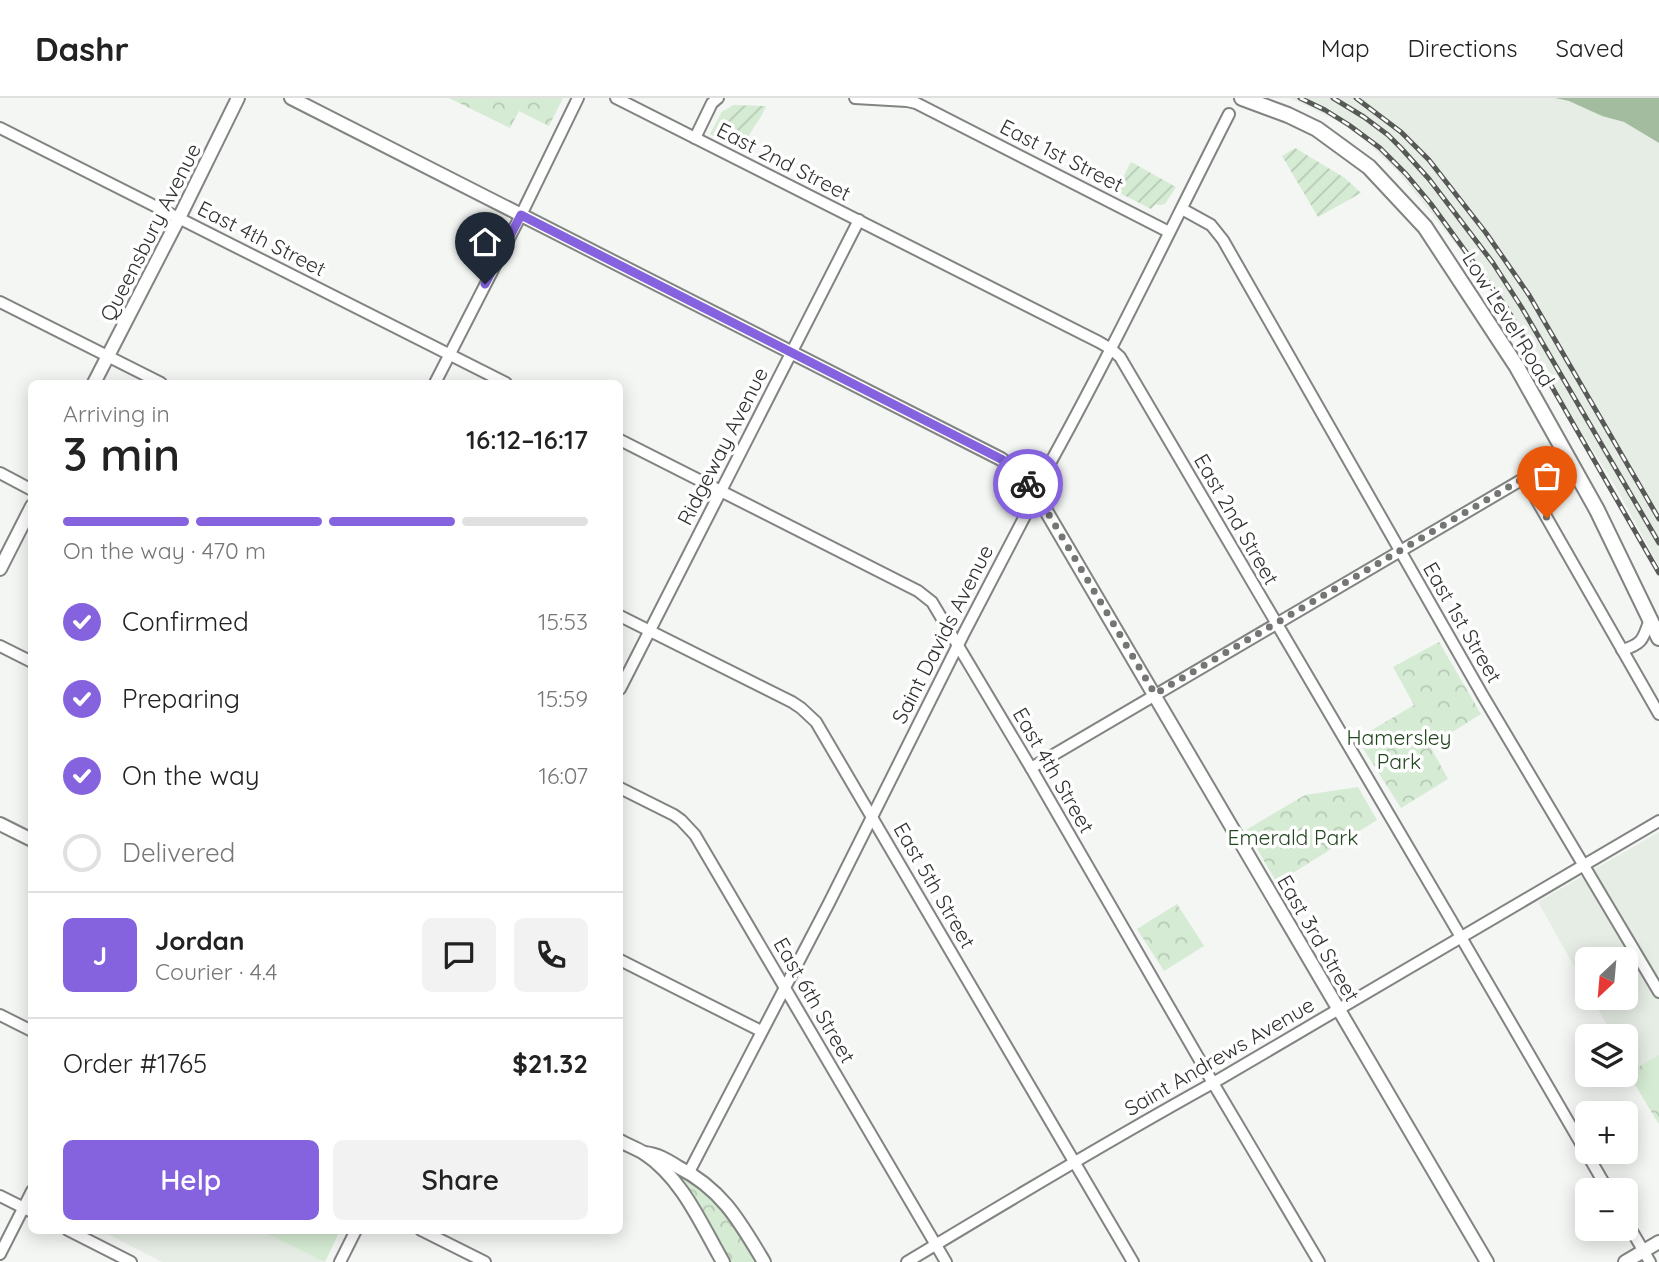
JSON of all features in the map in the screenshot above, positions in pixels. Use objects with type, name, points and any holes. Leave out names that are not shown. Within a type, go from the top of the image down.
[{"type":"main road","name":"Low Level Road","points":[[1242,98],[1317,129],[1369,167],[1425,227],[1517,367],[1597,510],[1659,638]]},
{"type":"street","name":"Queensbury Avenue","points":[[96,380],[238,98]]},
{"type":"street","name":"East 3rd Street","points":[[291,98],[1001,459],[1021,475],[1034,492],[1155,694],[1488,1262]]},
{"type":"street","points":[[437,380],[578,98]]},
{"type":"street","name":"East 2nd Street","points":[[616,98],[1111,349],[1119,357],[1601,1178]]},
{"type":"street","points":[[695,138],[712,103],[718,98]]},
{"type":"street","name":"East 1st Street","points":[[855,98],[916,103],[1169,233]]},
{"type":"street","name":"Saint Davids Avenue","points":[[689,1172],[829,903],[1026,514],[1034,492],[1111,349],[1229,114]]},
{"type":"street","name":"East 4th Street","points":[[0,128],[500,380]]},
{"type":"street","name":"East 1st Street","points":[[1182,209],[1211,225],[1223,240],[1483,695],[1659,992]]},
{"type":"street","name":"Ridgeway Avenue","points":[[623,683],[859,220]]},
{"type":"street","points":[[0,302],[155,380]]},
{"type":"street","name":"East 4th Street","points":[[623,442],[918,591],[935,607],[1319,1262]]},
{"type":"street","points":[[1031,768],[1540,469]]},
{"type":"street","points":[[0,473],[28,488]]},
{"type":"street","points":[[1524,478],[1659,714]]},
{"type":"street","points":[[0,569],[28,514]]},
{"type":"street","name":"East 5th Street","points":[[623,618],[786,699],[810,715],[822,731],[1133,1262]]},
{"type":"street","points":[[1622,650],[1635,647],[1640,642],[1650,619]]},
{"type":"street","points":[[0,646],[28,660]]},
{"type":"street","name":"East 6th Street","points":[[623,790],[681,820],[695,835],[946,1262]]},
{"type":"street","name":"Saint Andrews Avenue","points":[[907,1262],[1659,821]]},
{"type":"street","points":[[0,824],[28,838]]},
{"type":"street","points":[[623,962],[761,1031]]},
{"type":"street","points":[[0,1015],[28,1029]]},
{"type":"street","points":[[623,1142],[644,1153],[663,1169],[681,1190],[723,1262]]},
{"type":"street","points":[[644,1153],[655,1154],[689,1172],[720,1198],[732,1210],[764,1262]]},
{"type":"street","points":[[0,1196],[27,1210],[0,1254]]},
{"type":"street","points":[[76,1234],[131,1262]]},
{"type":"street","points":[[340,1262],[354,1234]]},
{"type":"street","points":[[429,1234],[485,1262]]},
{"type":"street","points":[[1625,1262],[1647,1256],[1659,1242]]},
{"type":"shaded area","points":[[1290,98],[1555,98],[1624,122],[1659,143],[1659,566],[1617,489],[1502,304],[1437,220],[1397,171],[1363,138],[1336,120]]},
{"type":"shaded area","points":[[1555,98],[1659,98],[1659,143],[1624,122]]},
{"type":"shaded area","points":[[1659,832],[1659,1057],[1638,1070],[1638,1024],[1606,1024],[1599,1010],[1638,1010],[1638,947],[1575,947],[1575,968],[1538,902]]},
{"type":"shaded area","points":[[108,1234],[337,1234],[323,1262],[162,1262]]},
{"type":"green space","points":[[449,98],[563,98],[549,126],[519,111],[510,128]]},
{"type":"green space","points":[[733,105],[766,106],[742,152],[710,134],[722,112]]},
{"type":"green space","points":[[1295,148],[1345,178],[1361,193],[1318,217],[1282,156]]},
{"type":"green space","points":[[1131,162],[1176,187],[1165,204],[1156,204],[1151,209],[1116,191]]},
{"type":"green space","name":"Hamersley Park","points":[[1439,642],[1481,714],[1430,746],[1448,779],[1401,808],[1357,739],[1414,705],[1393,667]]},
{"type":"green space","name":"Emerald Park","points":[[1358,787],[1377,820],[1277,883],[1246,830],[1305,795]]},
{"type":"green space","points":[[1177,904],[1204,946],[1164,971],[1137,929]]},
{"type":"green space","points":[[1659,1055],[1659,1123],[1636,1087],[1638,1067]]},
{"type":"green space","points":[[1655,1074],[1659,1081],[1659,1110],[1642,1082]]},
{"type":"green space","points":[[671,1167],[693,1180],[726,1211],[759,1262],[728,1262]]},
{"type":"green space","points":[[268,1234],[338,1234],[325,1262]]},
{"type":"railway","points":[[1300,98],[1325,110],[1380,148],[1431,204],[1506,307],[1659,573]]},
{"type":"railway","points":[[1333,98],[1364,117],[1401,148],[1429,179],[1493,263],[1659,543]]},
{"type":"railway","points":[[1356,98],[1401,132],[1429,160],[1486,233],[1529,295],[1659,519]]},
{"type":"way so far","points":[[1028,484],[1042,503],[1155,694],[1524,478],[1547,518]]},
{"type":"route","points":[[485,284],[521,215],[1001,459],[1028,484]]}]
